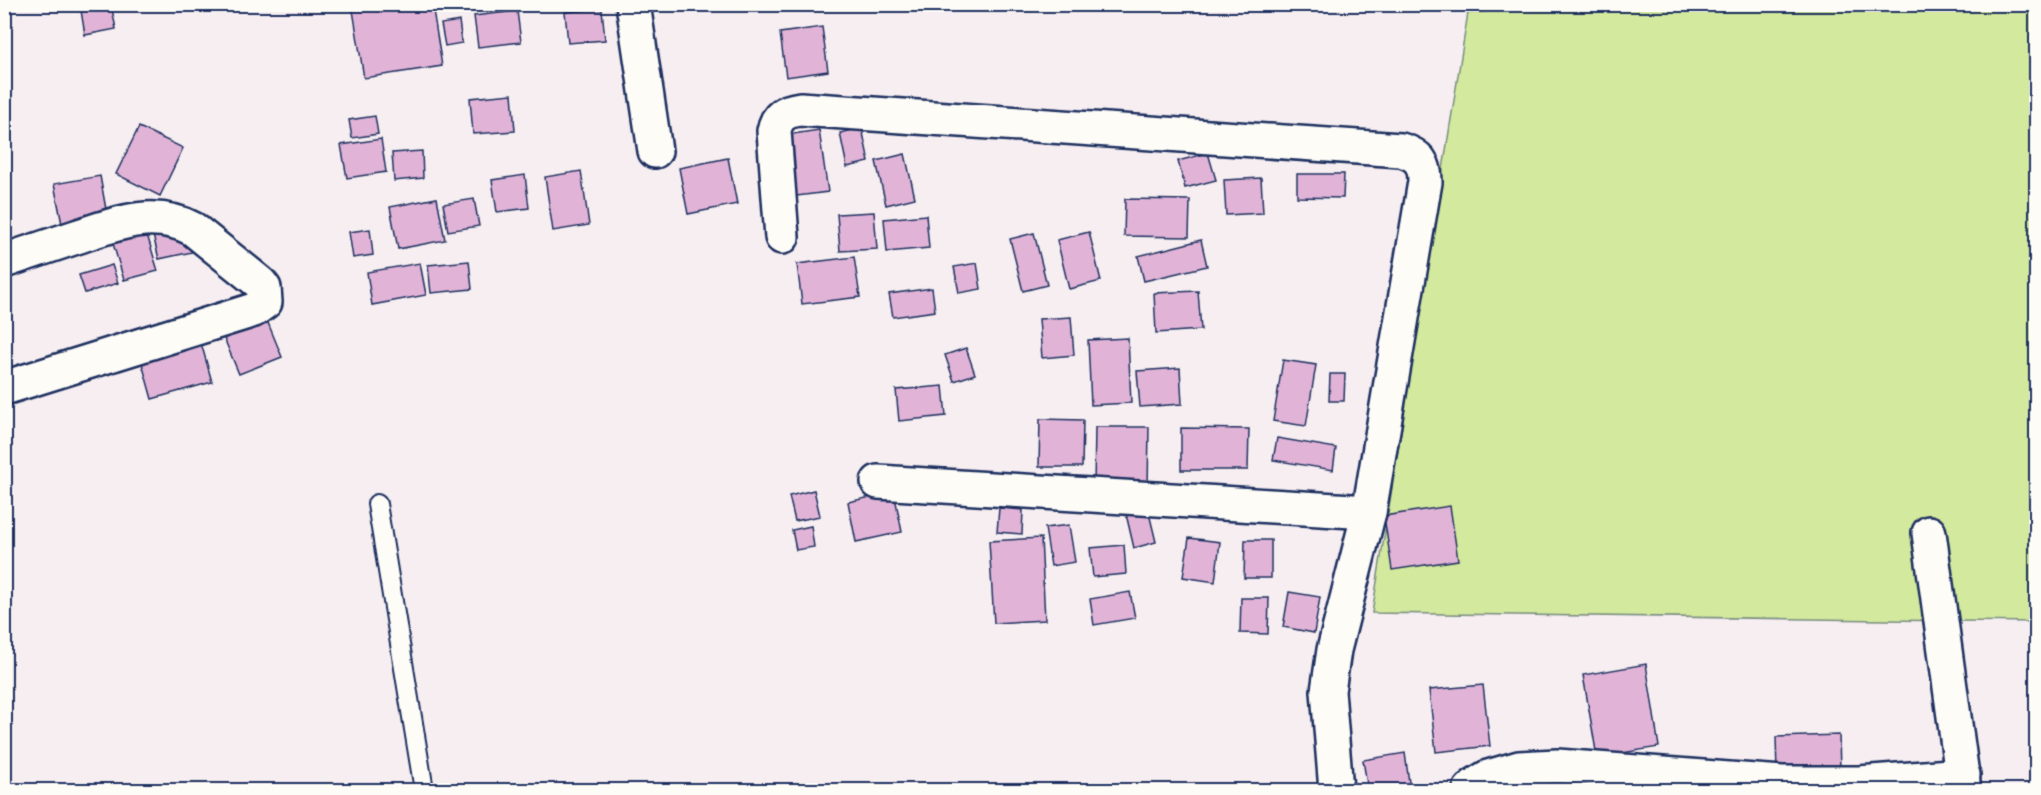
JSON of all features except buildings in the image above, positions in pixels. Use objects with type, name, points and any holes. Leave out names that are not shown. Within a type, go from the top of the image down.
[{"type":"street","points":[[633,4],[655,152]]},
{"type":"street","points":[[782,237],[774,131],[776,122],[782,115],[800,109],[1401,150],[1420,159],[1425,170],[1425,182],[1369,512],[1334,650],[1329,691],[1336,790]]},
{"type":"street","points":[[4,261],[125,221],[150,218],[169,220],[193,229],[260,283],[265,302],[254,310],[4,388]]},
{"type":"street","points":[[878,482],[1369,512]]},
{"type":"street","points":[[1470,790],[1475,784],[1519,768],[1557,766],[1782,783],[1964,783],[1929,533]]},
{"type":"lane","points":[[377,504],[424,790]]},
{"type":"green space","points":[[1582,4],[2036,5],[2036,622],[1372,613],[1468,13]]}]
